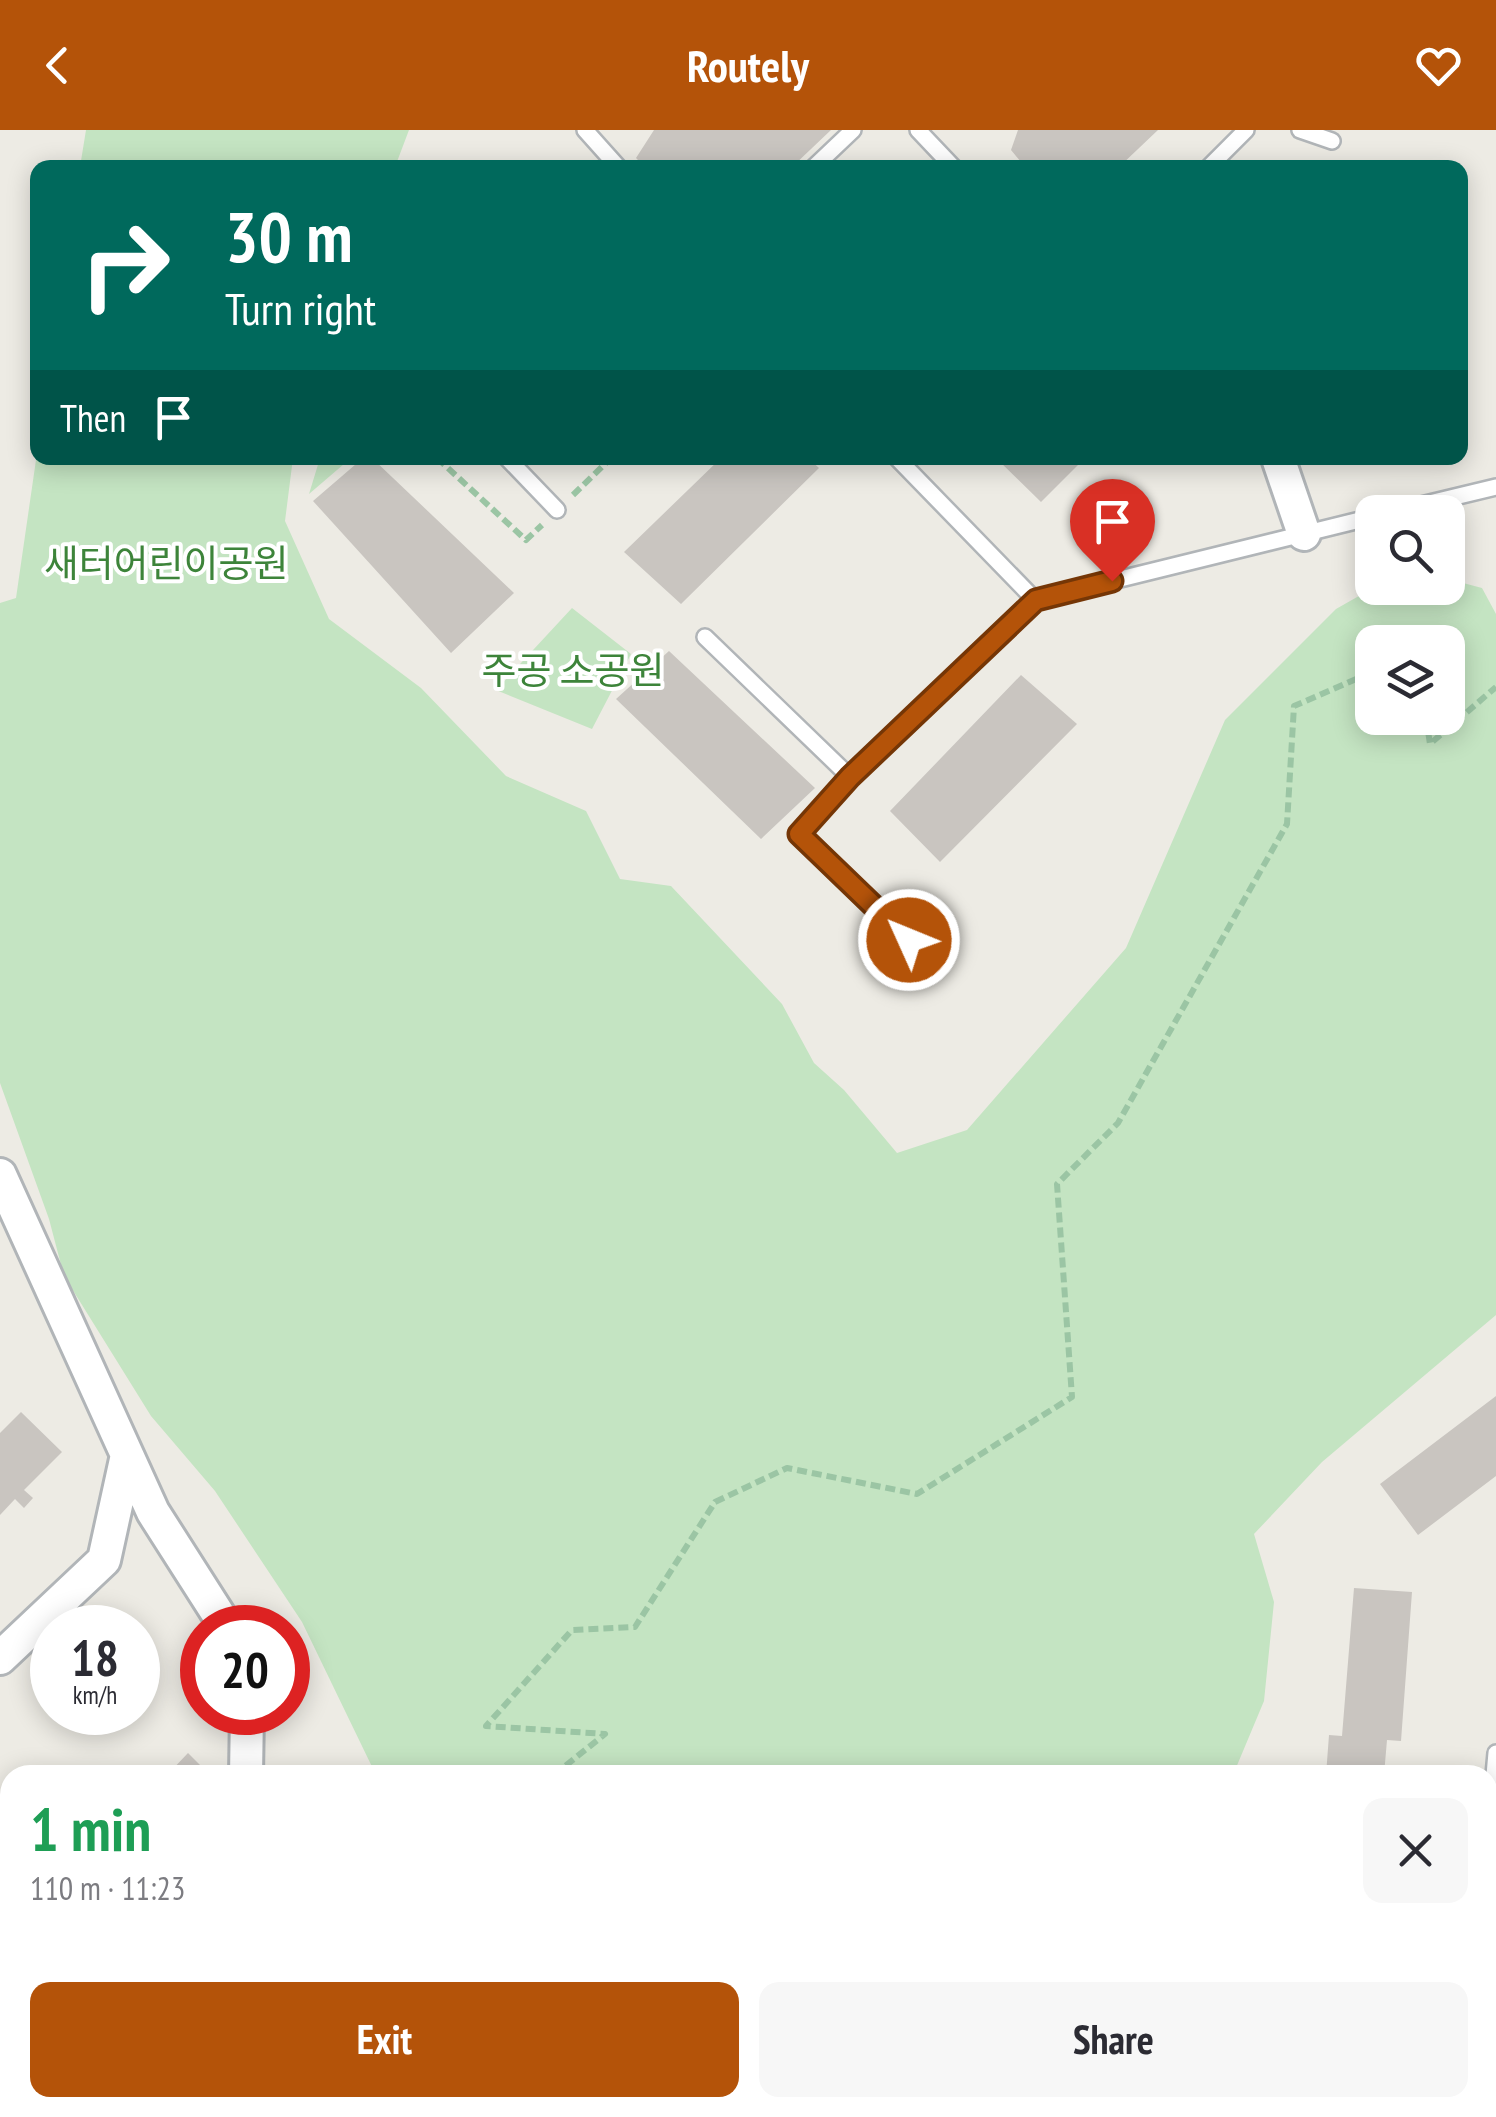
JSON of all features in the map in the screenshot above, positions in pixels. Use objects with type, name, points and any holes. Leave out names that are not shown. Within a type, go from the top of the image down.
[{"type":"street","points":[[1280,465],[1304,534]]},
{"type":"street","points":[[0,1175],[153,1512],[212,1605]]},
{"type":"street","points":[[0,1658],[104,1560],[126,1455]]},
{"type":"street","points":[[246,1735],[246,1765]]},
{"type":"lane","points":[[585,130],[612,160]]},
{"type":"lane","points":[[822,160],[853,130]]},
{"type":"lane","points":[[918,130],[946,160]]},
{"type":"lane","points":[[1216,160],[1246,130]]},
{"type":"lane","points":[[1300,130],[1332,140]]},
{"type":"lane","points":[[513,465],[557,510]]},
{"type":"lane","points":[[904,465],[1036,600]]},
{"type":"lane","points":[[1463,495],[1496,487]]},
{"type":"lane","points":[[909,940],[799,834],[850,777],[1036,600],[1355,521]]},
{"type":"lane","points":[[705,638],[850,777]]},
{"type":"path","points":[[445,465],[526,540]]},
{"type":"path","points":[[566,1765],[605,1734],[486,1726],[572,1630],[635,1627],[715,1502],[787,1468],[916,1494],[1072,1397],[1057,1184],[1118,1123],[1287,824],[1294,706],[1355,679]]},
{"type":"path","points":[[1465,714],[1496,687]]},
{"type":"green space","points":[[86,130],[409,130],[398,160],[81,160]]},
{"type":"green space","name":"새터어린이공원","points":[[35,465],[292,465],[285,521],[329,619],[421,688],[506,776],[586,811],[620,879],[671,886],[782,1004],[814,1063],[844,1090],[897,1153],[967,1130],[1126,948],[1225,720],[1336,609],[1355,598],[1355,605],[1465,605],[1465,584],[1482,588],[1496,614],[1496,1315],[1322,1462],[1254,1534],[1274,1602],[1264,1701],[1237,1765],[371,1765],[310,1639],[310,1605],[291,1605],[215,1491],[151,1416],[64,1276],[49,1219],[0,1083],[0,603],[16,598]]},
{"type":"green space","points":[[318,465],[343,465],[309,494]]},
{"type":"green space","name":"주공 소공원","points":[[572,608],[631,654],[592,729],[496,690]]},
{"type":"building","points":[[654,130],[831,130],[799,160],[636,158]]},
{"type":"building","points":[[1018,130],[1158,130],[1126,160],[1019,160],[1011,150]]},
{"type":"building","points":[[355,465],[379,465],[514,593],[451,653],[313,501]]},
{"type":"building","points":[[714,465],[819,468],[681,604],[624,552]]},
{"type":"building","points":[[1003,465],[1078,465],[1041,502]]},
{"type":"building","points":[[669,651],[815,788],[761,839],[616,699]]},
{"type":"building","points":[[1021,675],[1077,724],[940,862],[890,811]]},
{"type":"building","points":[[1496,1396],[1496,1476],[1418,1535],[1380,1484]]},
{"type":"building","points":[[21,1412],[62,1452],[24,1490],[33,1498],[24,1508],[15,1499],[0,1515],[0,1433]]},
{"type":"building","points":[[1354,1588],[1412,1592],[1401,1741],[1387,1740],[1385,1765],[1327,1765],[1329,1735],[1342,1736]]},
{"type":"building","points":[[188,1753],[200,1765],[177,1765]]},
{"type":"route","points":[[909,940],[799,834],[850,777],[1036,600],[1112,581]]}]
